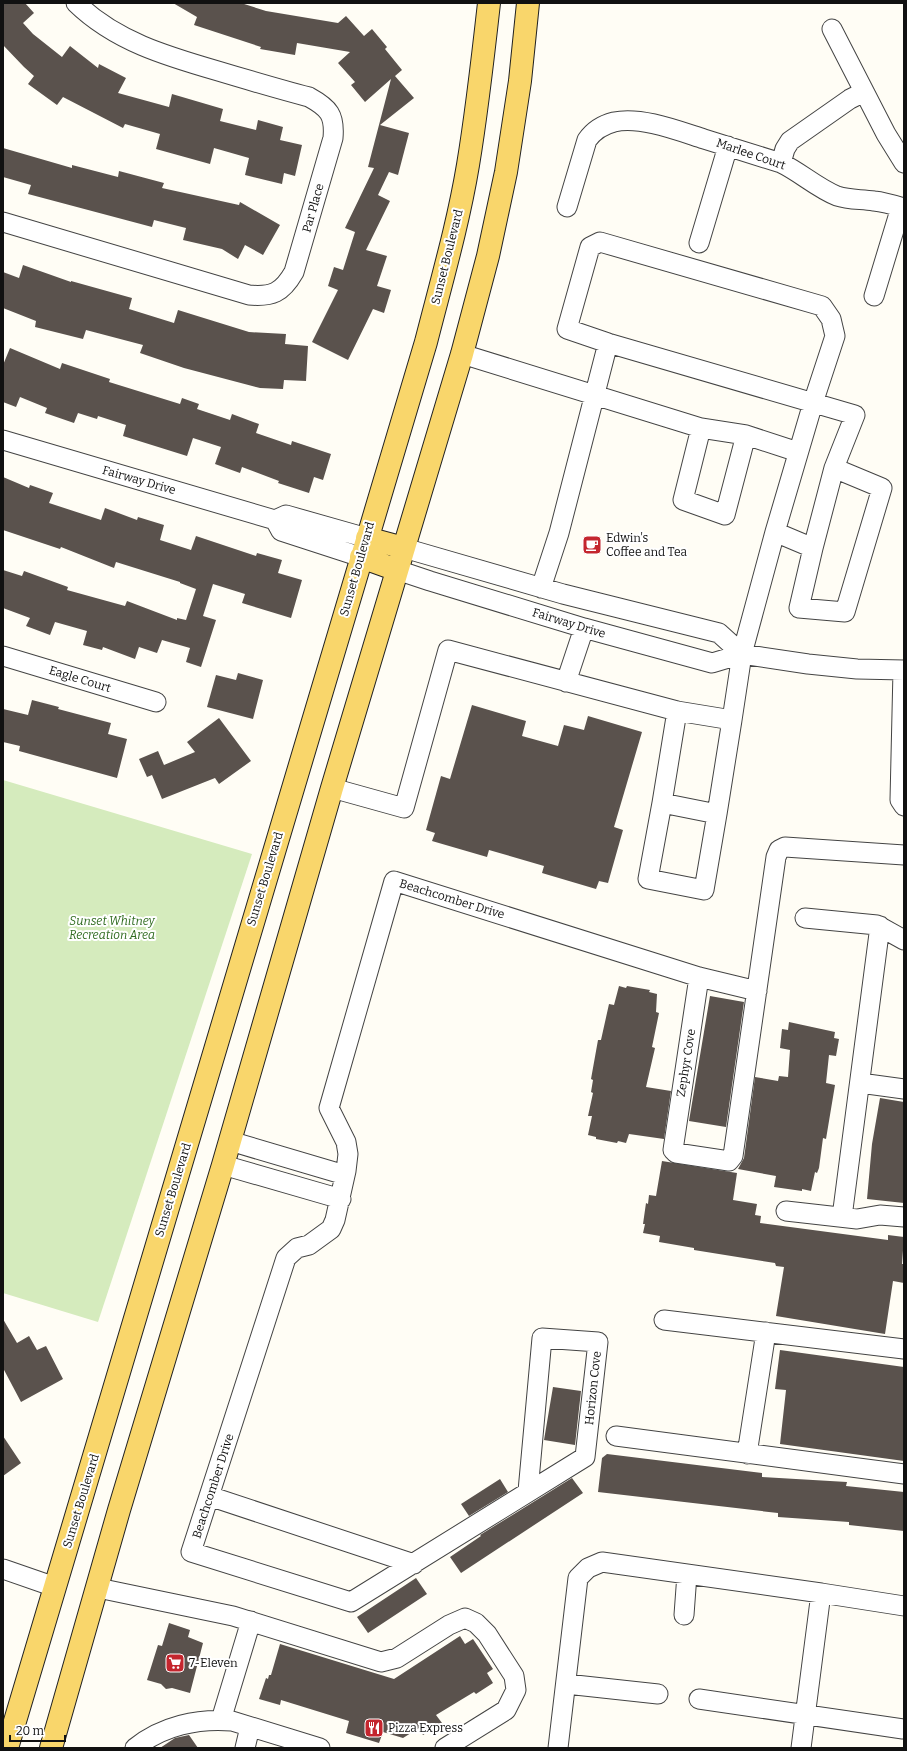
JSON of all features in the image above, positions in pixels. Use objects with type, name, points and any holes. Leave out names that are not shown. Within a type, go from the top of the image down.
[{"type":"main road","name":"Sunset Boulevard","points":[[7,1748],[426,342],[450,248],[469,158],[481,75],[489,3]]},
{"type":"main road","points":[[51,1748],[124,1496],[223,1165],[332,788],[462,354],[488,256],[506,172],[520,81],[528,3]]},
{"type":"main road","points":[[364,547],[404,548]]},
{"type":"main road","points":[[364,547],[398,570]]},
{"type":"street","name":"Par Place","points":[[3,222],[249,295],[263,297],[277,292],[288,283],[294,272],[333,138],[334,125],[330,112],[321,104],[309,97],[175,58],[141,46],[104,26],[88,15],[76,3]]},
{"type":"street","points":[[832,28],[886,134],[904,163]]},
{"type":"street","points":[[781,163],[785,149],[790,141],[850,98],[864,92]]},
{"type":"street","name":"Marlee Court","points":[[567,206],[587,140],[592,132],[602,126],[616,121],[639,121],[663,126],[781,163],[796,170],[837,196],[853,200],[878,202],[902,208]]},
{"type":"street","points":[[699,243],[728,146]]},
{"type":"street","points":[[874,296],[902,208]]},
{"type":"street","points":[[677,711],[648,879],[704,890],[742,654],[798,452],[813,403],[835,336],[830,319],[822,306],[600,242],[590,247],[567,329],[608,343],[813,403],[854,415],[834,468],[799,608],[845,612],[882,488],[834,468]]},
{"type":"street","points":[[542,588],[560,533],[608,343]]},
{"type":"street","points":[[462,354],[701,428],[746,435],[798,452]]},
{"type":"street","points":[[701,428],[683,500],[725,515],[746,435]]},
{"type":"street","name":"Fairway Drive","points":[[3,440],[275,520],[281,531],[364,547]]},
{"type":"street","points":[[775,532],[813,548]]},
{"type":"street","name":"Fairway Drive","points":[[404,548],[542,588],[719,633],[742,654]]},
{"type":"street","name":"Fairway Drive","points":[[398,570],[584,628],[712,663],[742,654],[808,664],[857,669],[903,670]]},
{"type":"street","points":[[566,682],[584,628]]},
{"type":"street","points":[[332,788],[404,808],[448,650],[677,711],[732,720]]},
{"type":"street","name":"Eagle Court","points":[[3,656],[156,702]]},
{"type":"street","points":[[903,670],[903,739],[900,800],[904,806]]},
{"type":"street","points":[[662,804],[717,814]]},
{"type":"street","points":[[757,991],[776,857],[779,850],[785,847],[904,855]]},
{"type":"street","name":"Beachcomber Drive","points":[[528,1491],[414,1564],[351,1602],[191,1552],[286,1258],[297,1248],[308,1245],[331,1229],[335,1220],[341,1199],[348,1154],[346,1142],[329,1108],[394,881],[699,977],[757,991]]},
{"type":"street","points":[[805,918],[880,926],[904,940]]},
{"type":"street","points":[[842,1217],[880,926]]},
{"type":"street","name":"Zephyr Cove","points":[[699,977],[673,1150],[676,1153],[729,1161],[733,1156],[757,991]]},
{"type":"street","points":[[860,1083],[904,1089]]},
{"type":"street","points":[[230,1141],[345,1175]]},
{"type":"street","points":[[223,1165],[341,1199]]},
{"type":"street","points":[[786,1211],[857,1219],[880,1215],[904,1217]]},
{"type":"street","points":[[664,1320],[904,1349]]},
{"type":"street","points":[[747,1454],[766,1332]]},
{"type":"street","name":"Horizon Cove","points":[[542,1338],[598,1342],[585,1456],[528,1491],[542,1338]]},
{"type":"street","points":[[616,1436],[904,1474]]},
{"type":"street","points":[[209,1496],[414,1564]]},
{"type":"street","points":[[558,1748],[578,1578],[588,1568],[602,1562],[904,1606]]},
{"type":"street","points":[[3,1570],[55,1588]]},
{"type":"street","points":[[684,1615],[687,1574]]},
{"type":"street","points":[[98,1588],[233,1616],[381,1662],[396,1658],[449,1625],[465,1618],[476,1622],[487,1634],[514,1676],[516,1690],[506,1710],[453,1746]]},
{"type":"street","points":[[801,1748],[821,1593]]},
{"type":"street","points":[[221,1720],[251,1621]]},
{"type":"street","points":[[566,1684],[658,1694]]},
{"type":"street","points":[[699,1699],[903,1729]]},
{"type":"street","points":[[135,1748],[148,1737],[182,1724],[221,1720],[232,1721],[320,1748]]},
{"type":"street","points":[[245,1748],[250,1727]]},
{"type":"green space","name":"Sunset Whitney Recreation Area","points":[[3,780],[252,854],[98,1322],[3,1293]]},
{"type":"building","points":[[3,3],[25,3],[34,13],[23,23],[33,34],[62,57],[70,46],[98,68],[99,64],[126,78],[118,93],[169,107],[172,94],[223,109],[220,121],[256,130],[258,120],[283,127],[280,140],[302,145],[295,176],[284,173],[282,184],[245,175],[249,158],[214,148],[210,164],[156,149],[160,134],[125,124],[123,128],[63,97],[57,105],[28,84],[34,76],[3,45]]},
{"type":"building","points":[[173,3],[241,3],[266,11],[338,23],[346,16],[364,36],[372,29],[387,47],[385,49],[402,70],[395,76],[414,98],[380,125],[409,133],[398,175],[389,172],[378,195],[390,201],[366,250],[387,256],[377,286],[391,290],[384,313],[373,309],[348,360],[312,342],[338,290],[328,286],[334,267],[343,270],[355,232],[345,228],[374,168],[368,167],[391,79],[365,102],[351,85],[355,82],[338,63],[350,52],[297,43],[295,55],[260,49],[261,47],[194,25],[197,17]]},
{"type":"building","points":[[3,148],[72,168],[72,165],[118,177],[119,171],[164,183],[162,188],[239,205],[240,202],[280,225],[263,255],[245,245],[238,259],[222,249],[183,240],[186,228],[154,220],[152,227],[28,194],[31,185],[3,177]]},
{"type":"building","points":[[23,265],[71,282],[132,298],[129,309],[174,323],[178,310],[249,332],[286,334],[285,344],[308,346],[306,381],[284,380],[283,389],[260,388],[184,368],[140,353],[143,345],[86,330],[83,339],[35,327],[36,321],[3,308],[3,272],[19,278]]},
{"type":"building","points":[[10,348],[60,369],[62,363],[110,379],[109,382],[180,404],[182,398],[199,404],[197,409],[230,420],[232,414],[259,424],[256,433],[291,445],[292,441],[331,454],[323,480],[314,477],[309,493],[278,483],[279,481],[242,467],[240,473],[215,464],[221,447],[193,438],[187,456],[123,436],[126,425],[98,416],[97,419],[78,413],[74,423],[45,413],[47,408],[20,397],[16,407],[3,402],[3,365]]},
{"type":"building","points":[[3,477],[29,488],[30,485],[53,493],[49,503],[101,520],[105,508],[137,520],[138,517],[164,525],[160,540],[191,550],[196,536],[256,556],[257,553],[282,560],[278,573],[302,580],[291,618],[242,603],[245,594],[213,584],[203,616],[216,620],[201,667],[186,662],[190,648],[162,640],[157,653],[139,647],[135,659],[103,647],[102,650],[83,645],[87,631],[55,622],[50,635],[26,626],[30,618],[3,608],[3,570],[22,576],[24,571],[68,587],[67,590],[125,606],[127,601],[177,620],[177,618],[186,620],[196,589],[180,582],[116,562],[114,568],[61,547],[60,549],[3,530]]},
{"type":"building","points":[[238,673],[263,680],[253,719],[207,707],[216,675],[236,680]]},
{"type":"building","points":[[32,700],[59,707],[58,709],[111,723],[108,734],[127,739],[117,778],[19,751],[20,746],[3,742],[3,709],[28,715]]},
{"type":"building","points":[[472,705],[526,721],[522,736],[558,746],[564,725],[584,730],[588,716],[642,732],[614,827],[623,830],[608,883],[599,881],[596,889],[542,873],[544,866],[489,850],[487,857],[432,841],[435,833],[426,830],[441,776],[450,779]]},
{"type":"building","points":[[219,718],[251,761],[219,784],[215,778],[162,799],[152,775],[147,777],[139,759],[158,751],[164,765],[195,752],[187,742]]},
{"type":"building","points":[[619,986],[650,990],[649,992],[657,994],[656,1012],[659,1013],[652,1047],[655,1048],[646,1087],[671,1091],[664,1139],[629,1134],[626,1143],[618,1141],[617,1143],[596,1139],[596,1137],[588,1135],[592,1116],[588,1116],[593,1093],[591,1092],[593,1080],[591,1079],[598,1040],[601,1040],[609,1004],[614,1005]]},
{"type":"building","points":[[710,996],[744,1002],[726,1127],[689,1121]]},
{"type":"building","points":[[789,1022],[835,1032],[834,1038],[839,1039],[836,1056],[829,1055],[826,1083],[835,1085],[826,1139],[823,1138],[819,1168],[817,1173],[815,1172],[811,1191],[774,1187],[776,1176],[738,1169],[744,1158],[755,1077],[778,1081],[779,1076],[788,1077],[790,1050],[780,1048],[782,1029],[788,1030]]},
{"type":"building","points":[[880,1098],[904,1102],[904,1203],[867,1199],[872,1144]]},
{"type":"building","points":[[662,1161],[737,1173],[733,1200],[757,1204],[755,1215],[761,1216],[760,1223],[888,1240],[888,1235],[904,1237],[902,1264],[904,1264],[904,1283],[893,1281],[885,1334],[776,1316],[784,1267],[776,1266],[775,1263],[694,1250],[694,1248],[659,1242],[660,1236],[643,1233],[646,1203],[648,1204],[649,1195],[656,1196]]},
{"type":"building","points":[[3,1319],[17,1343],[29,1336],[37,1350],[46,1346],[63,1379],[21,1402],[3,1368]]},
{"type":"building","points":[[780,1350],[904,1367],[904,1461],[780,1444],[786,1390],[775,1389]]},
{"type":"building","points":[[553,1387],[581,1391],[575,1445],[544,1440]]},
{"type":"building","points":[[3,1436],[21,1463],[3,1476]]},
{"type":"building","points":[[607,1454],[762,1473],[762,1477],[847,1482],[846,1486],[904,1492],[904,1531],[849,1525],[849,1522],[778,1517],[778,1513],[598,1492],[602,1458]]},
{"type":"building","points":[[572,1478],[583,1493],[461,1573],[450,1557],[481,1536],[480,1535]]},
{"type":"building","points":[[500,1479],[508,1492],[469,1516],[461,1504]]},
{"type":"building","points":[[416,1578],[427,1594],[368,1633],[357,1617]]},
{"type":"building","name":"7-Eleven","points":[[169,1623],[190,1630],[188,1637],[203,1643],[190,1693],[172,1688],[166,1689],[161,1684],[147,1680],[158,1645],[162,1646]]},
{"type":"building","points":[[460,1636],[465,1644],[473,1639],[493,1669],[487,1673],[493,1683],[476,1694],[474,1692],[436,1715],[442,1723],[423,1735],[419,1728],[403,1738],[383,1732],[379,1743],[346,1733],[349,1721],[281,1700],[280,1705],[259,1699],[266,1678],[268,1679],[269,1675],[271,1675],[280,1644],[394,1679]]},
{"type":"building","points":[[189,1735],[198,1748],[160,1748],[175,1738]]},
{"type":"place","name":"Edwin's Coffee and Tea","points":[[592,545]]},
{"type":"place","name":"7-Eleven","points":[[175,1663]]},
{"type":"place","name":"Pizza Express","points":[[374,1728]]}]
